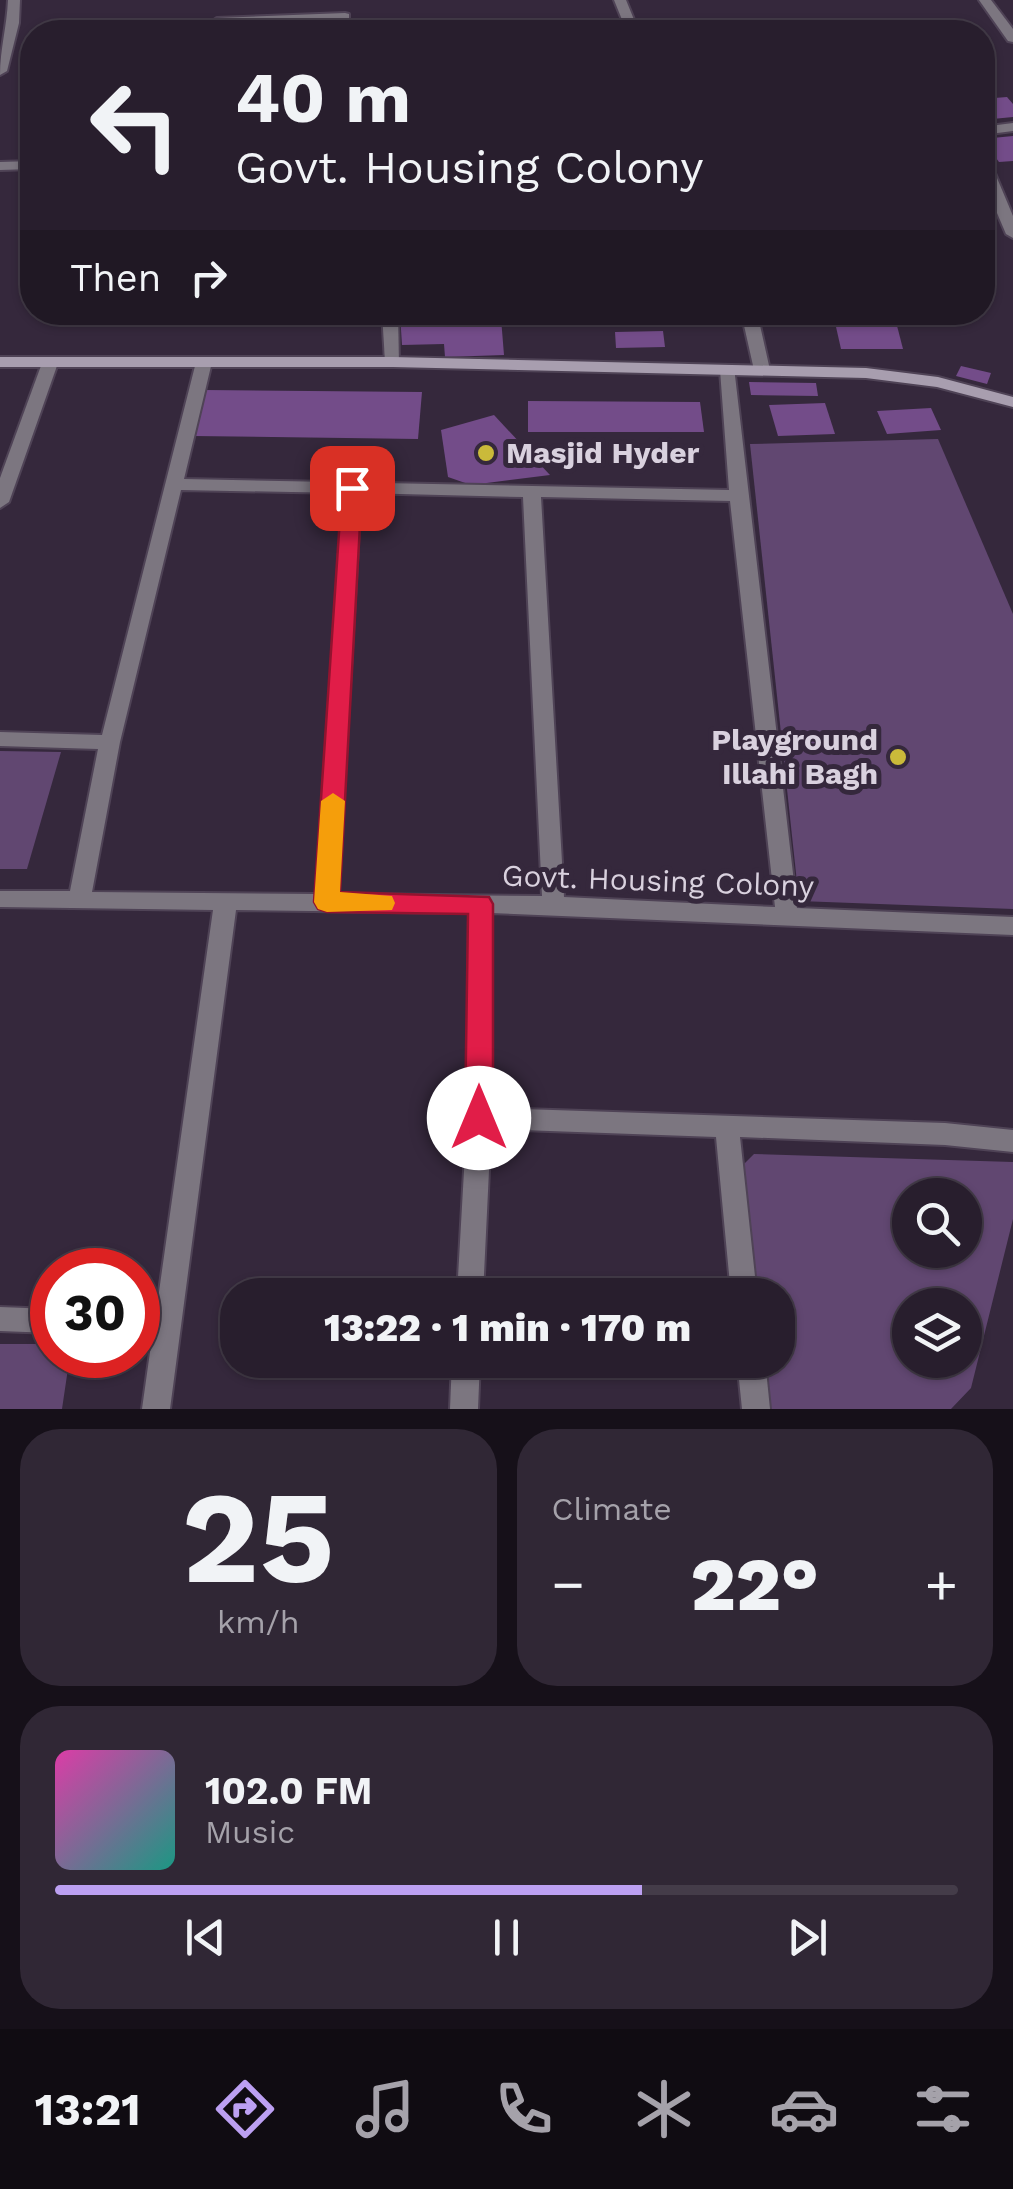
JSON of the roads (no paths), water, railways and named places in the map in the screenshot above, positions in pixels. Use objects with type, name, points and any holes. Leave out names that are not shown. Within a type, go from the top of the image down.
[{"type":"street","points":[[0,71],[13,23],[14,0]]},
{"type":"street","points":[[342,0],[346,20]]},
{"type":"street","points":[[985,0],[1013,38]]},
{"type":"street","points":[[268,20],[345,17]]},
{"type":"street","points":[[995,190],[1013,234]]},
{"type":"street","points":[[391,325],[393,362]]},
{"type":"street","points":[[752,325],[762,370]]},
{"type":"street","points":[[0,362],[393,362],[762,370],[904,376],[1013,402]]},
{"type":"street","points":[[80,897],[110,742],[204,362]]},
{"type":"street","points":[[0,502],[50,364]]},
{"type":"street","points":[[728,370],[738,496],[788,916]]},
{"type":"street","points":[[174,484],[738,496]]},
{"type":"street","points":[[327,902],[352,488]]},
{"type":"street","points":[[532,491],[553,905]]},
{"type":"street","points":[[0,738],[110,742]]},
{"type":"street","name":"Govt. Housing Colony","points":[[0,898],[553,905],[1013,926]]},
{"type":"street","points":[[156,1409],[226,899]]},
{"type":"street","points":[[471,1278],[479,1118],[480,904]]},
{"type":"street","points":[[479,1118],[944,1134],[1013,1141]]},
{"type":"street","points":[[727,1127],[742,1278]]},
{"type":"street","points":[[0,1319],[30,1320]]},
{"type":"street","points":[[160,1325],[168,1326]]},
{"type":"street","points":[[464,1409],[465,1378]]},
{"type":"street","points":[[753,1378],[756,1409]]},
{"type":"place","name":"Masjid Hyder","points":[[486,453]]},
{"type":"place","name":"Playground Illahi Bagh","points":[[898,757]]}]
